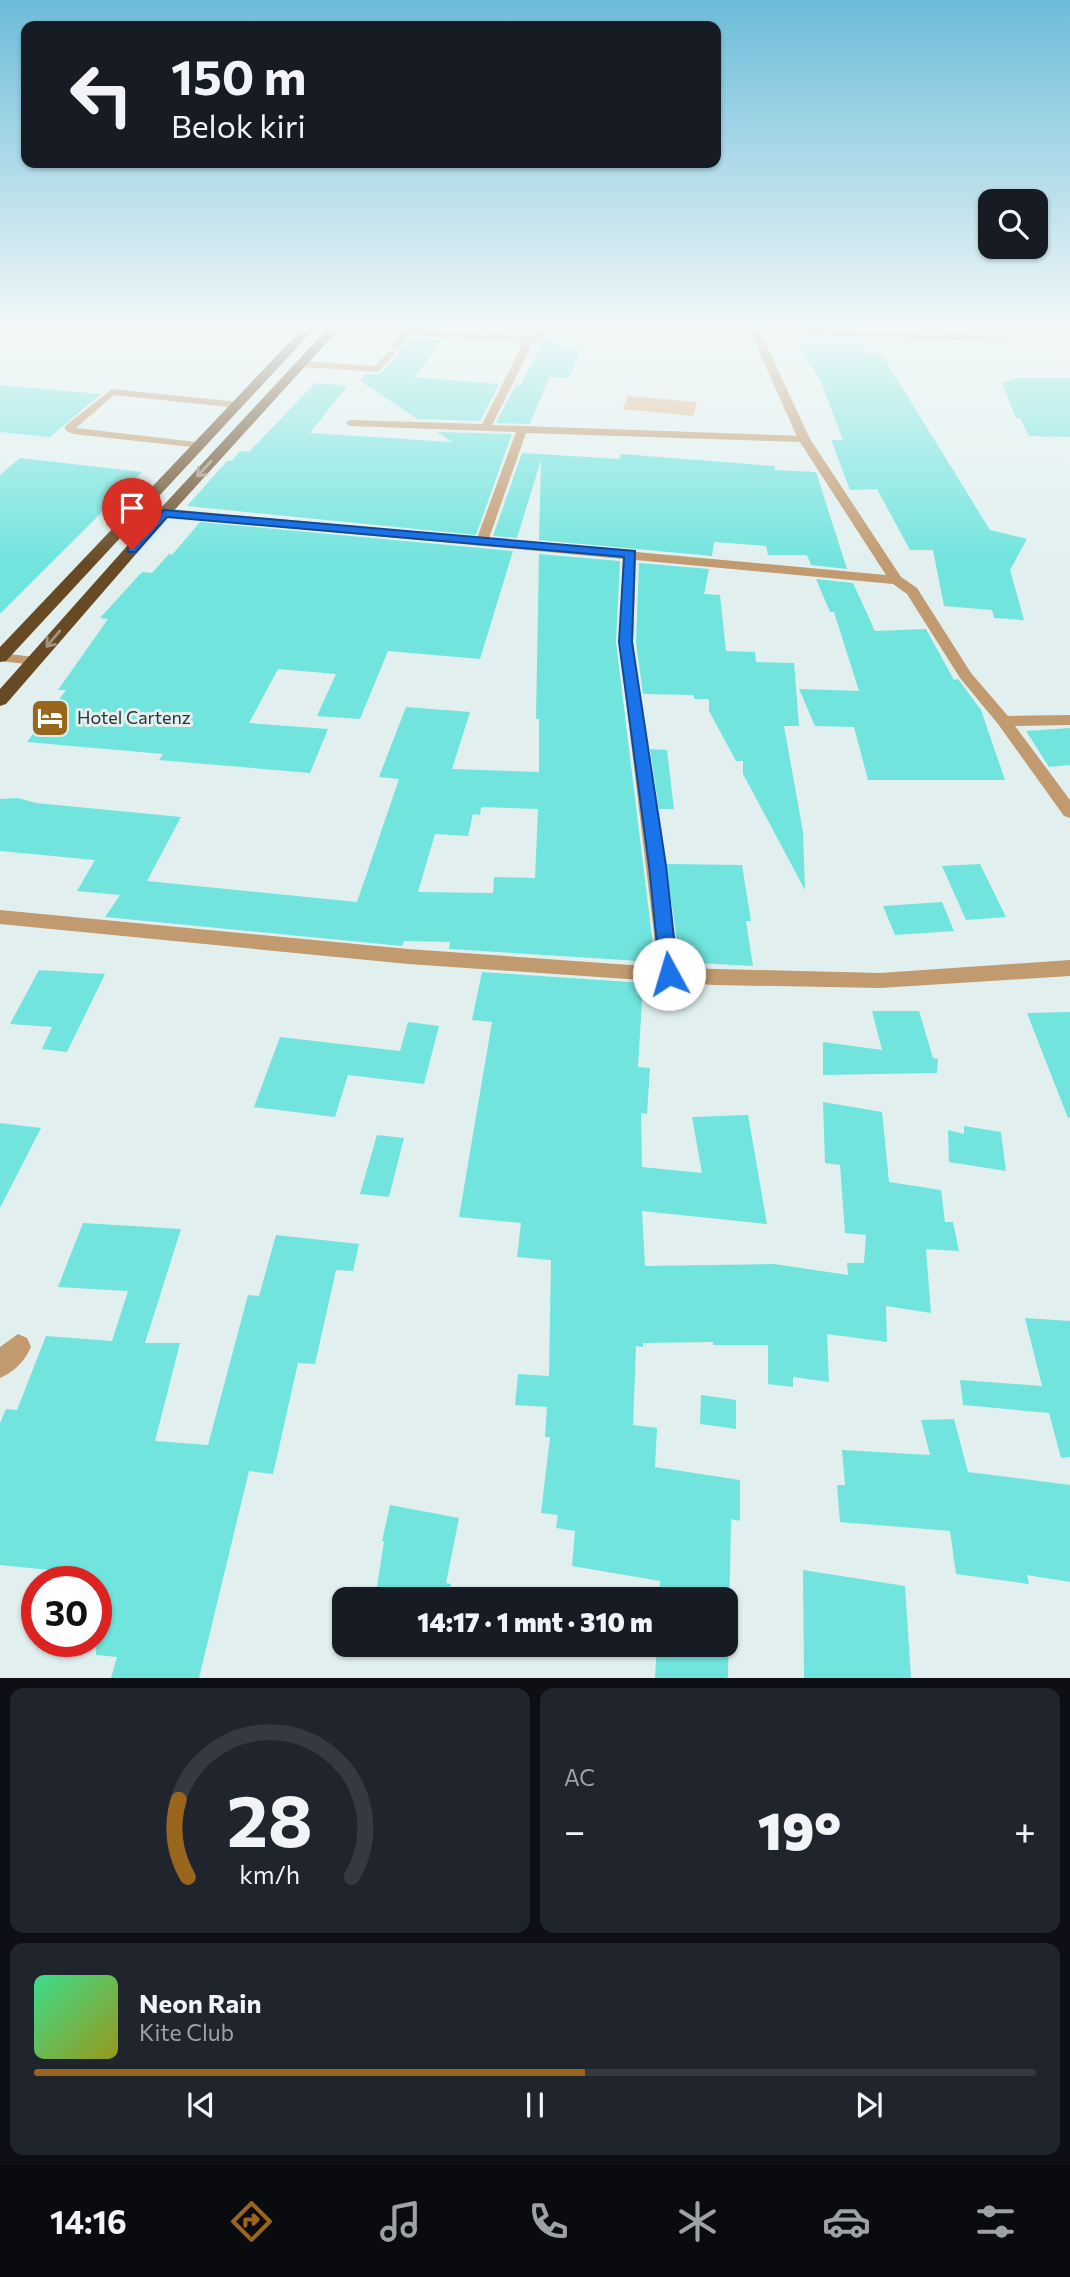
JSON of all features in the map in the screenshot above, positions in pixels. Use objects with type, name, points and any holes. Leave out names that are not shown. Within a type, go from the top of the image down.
[{"type":"highway","points":[[0,657],[236,407]]},
{"type":"highway","points":[[0,700],[164,513],[262,407]]},
{"type":"highway","points":[[227,418],[250,420]]},
{"type":"highway","points":[[201,444],[225,447]]},
{"type":"street","points":[[94,407],[69,428],[72,431],[201,444]]},
{"type":"street","points":[[486,429],[494,407]]},
{"type":"street","points":[[790,407],[804,439],[896,580],[912,591],[965,675],[1003,721],[1070,813]]},
{"type":"street","points":[[350,423],[804,439]]},
{"type":"street","points":[[482,541],[501,496],[506,465],[522,430]]},
{"type":"street","points":[[137,510],[896,580]]},
{"type":"street","points":[[631,554],[626,642],[669,974]]},
{"type":"street","points":[[0,657],[35,661]]},
{"type":"street","points":[[1003,721],[1070,720]]},
{"type":"street","points":[[0,917],[485,966],[817,981],[895,980],[1070,968]]},
{"type":"shaded area","points":[[624,407],[695,407],[693,416]]},
{"type":"building","points":[[0,407],[85,407],[50,437],[0,432]]},
{"type":"building","points":[[292,407],[330,407],[310,433],[452,442],[437,432],[512,434],[476,535],[187,506],[227,461],[232,461],[240,451],[249,452]]},
{"type":"building","points":[[400,407],[487,407],[480,421],[418,419]]},
{"type":"building","points":[[504,407],[537,407],[530,424],[496,423]]},
{"type":"building","points":[[830,407],[914,407],[990,530],[1027,539],[1010,570],[1024,620],[994,618],[992,610],[944,606],[933,550],[910,550],[877,489],[850,490],[831,440],[843,440]]},
{"type":"building","points":[[1012,407],[1070,407],[1070,437],[1029,436],[1020,418],[1016,418]]},
{"type":"building","points":[[522,453],[620,459],[621,454],[775,466],[775,470],[816,472],[847,569],[811,565],[807,555],[768,555],[766,546],[714,542],[712,556],[539,540],[541,460],[517,538],[493,536]]},
{"type":"building","points":[[20,458],[142,472],[0,614],[0,475]]},
{"type":"building","points":[[200,522],[513,551],[480,659],[388,651],[360,719],[317,716],[336,674],[278,669],[249,723],[328,729],[310,773],[159,760],[163,754],[27,742],[66,690],[58,690],[108,619],[100,618],[142,572],[152,573],[169,554],[172,555]]},
{"type":"building","points":[[539,554],[620,561],[616,642],[655,962],[449,949],[450,942],[404,941],[402,946],[105,917],[120,895],[77,891],[95,860],[0,851],[0,799],[18,798],[36,803],[181,817],[147,881],[357,902],[399,779],[379,777],[406,707],[470,712],[452,769],[539,772],[539,719],[536,719]],"holes":[[[481,807],[538,809],[535,878],[494,877],[493,893],[418,892],[435,834],[468,836],[473,814],[480,815]]]},
{"type":"building","points":[[639,563],[709,569],[704,594],[720,595],[726,651],[755,652],[756,662],[794,663],[799,726],[784,726],[803,832],[805,890],[743,774],[743,761],[736,761],[709,711],[709,699],[694,699],[694,695],[643,694],[636,642]]},
{"type":"building","points":[[816,579],[853,583],[875,631],[926,629],[954,680],[958,679],[981,710],[1005,780],[868,780],[854,727],[815,726],[799,689],[859,691],[834,612],[830,612]]},
{"type":"building","points":[[1070,728],[1070,765],[1049,767],[1026,731]]},
{"type":"building","points":[[650,749],[667,750],[674,809],[659,809]]},
{"type":"building","points":[[666,864],[742,865],[751,921],[746,921],[753,966],[680,962]]},
{"type":"building","points":[[980,864],[1006,917],[966,920],[942,866]]},
{"type":"building","points":[[942,902],[954,931],[895,935],[883,906]]},
{"type":"building","points":[[39,970],[105,974],[67,1052],[42,1049],[52,1027],[10,1024]]},
{"type":"building","points":[[482,972],[643,983],[638,1067],[650,1068],[647,1114],[641,1113],[642,1167],[702,1173],[692,1117],[748,1115],[767,1224],[642,1211],[645,1266],[774,1264],[848,1275],[847,1263],[864,1263],[866,1235],[845,1233],[840,1165],[825,1163],[823,1102],[882,1112],[889,1182],[941,1190],[945,1222],[953,1222],[959,1251],[926,1249],[931,1313],[886,1306],[887,1342],[827,1334],[829,1382],[793,1377],[793,1387],[768,1384],[768,1345],[713,1345],[713,1342],[643,1343],[643,1347],[636,1346],[633,1425],[657,1428],[655,1467],[740,1480],[740,1521],[731,1519],[730,1587],[660,1587],[660,1581],[572,1566],[575,1531],[556,1528],[558,1515],[541,1513],[550,1437],[545,1437],[547,1407],[515,1405],[518,1374],[549,1376],[551,1260],[517,1257],[521,1223],[459,1217],[492,1022],[472,1020]]},
{"type":"building","points":[[872,1011],[919,1011],[933,1058],[938,1059],[937,1073],[823,1075],[823,1042],[882,1050]]},
{"type":"building","points":[[1070,1012],[1070,1117],[1068,1118],[1027,1013]]},
{"type":"building","points":[[408,1022],[439,1026],[424,1084],[348,1075],[335,1117],[254,1107],[280,1037],[400,1051]]},
{"type":"building","points":[[0,1123],[41,1128],[0,1208]]},
{"type":"building","points":[[964,1126],[1001,1132],[1006,1171],[949,1162],[948,1130],[964,1134]]},
{"type":"building","points":[[377,1135],[404,1138],[389,1197],[360,1194]]},
{"type":"building","points":[[83,1223],[181,1229],[145,1343],[180,1343],[155,1441],[208,1445],[248,1295],[259,1296],[276,1235],[359,1244],[353,1271],[336,1270],[315,1364],[298,1363],[273,1474],[249,1471],[199,1678],[111,1678],[117,1657],[112,1657],[112,1566],[0,1565],[0,1423],[6,1409],[17,1410],[46,1336],[112,1341],[128,1291],[58,1287]]},
{"type":"building","points":[[1025,1318],[1070,1321],[1070,1457],[1061,1458],[1049,1413],[963,1405],[960,1380],[1042,1386]]},
{"type":"building","points":[[701,1395],[736,1400],[736,1429],[700,1424]]},
{"type":"building","points":[[954,1419],[968,1472],[1070,1485],[1070,1582],[1027,1575],[1029,1584],[956,1574],[950,1531],[840,1522],[837,1485],[845,1485],[842,1450],[930,1455],[921,1420]]},
{"type":"building","points":[[390,1505],[459,1518],[446,1583],[451,1584],[451,1587],[377,1587],[382,1541]]},
{"type":"building","points":[[803,1570],[905,1586],[911,1678],[804,1678]]},
{"type":"building","points":[[656,1657],[728,1657],[728,1678],[655,1678]]},
{"type":"place","name":"Hotel Cartenz","points":[[50,718]]},
{"type":"route","points":[[132,550],[164,513],[631,554],[626,642],[669,974]]}]
